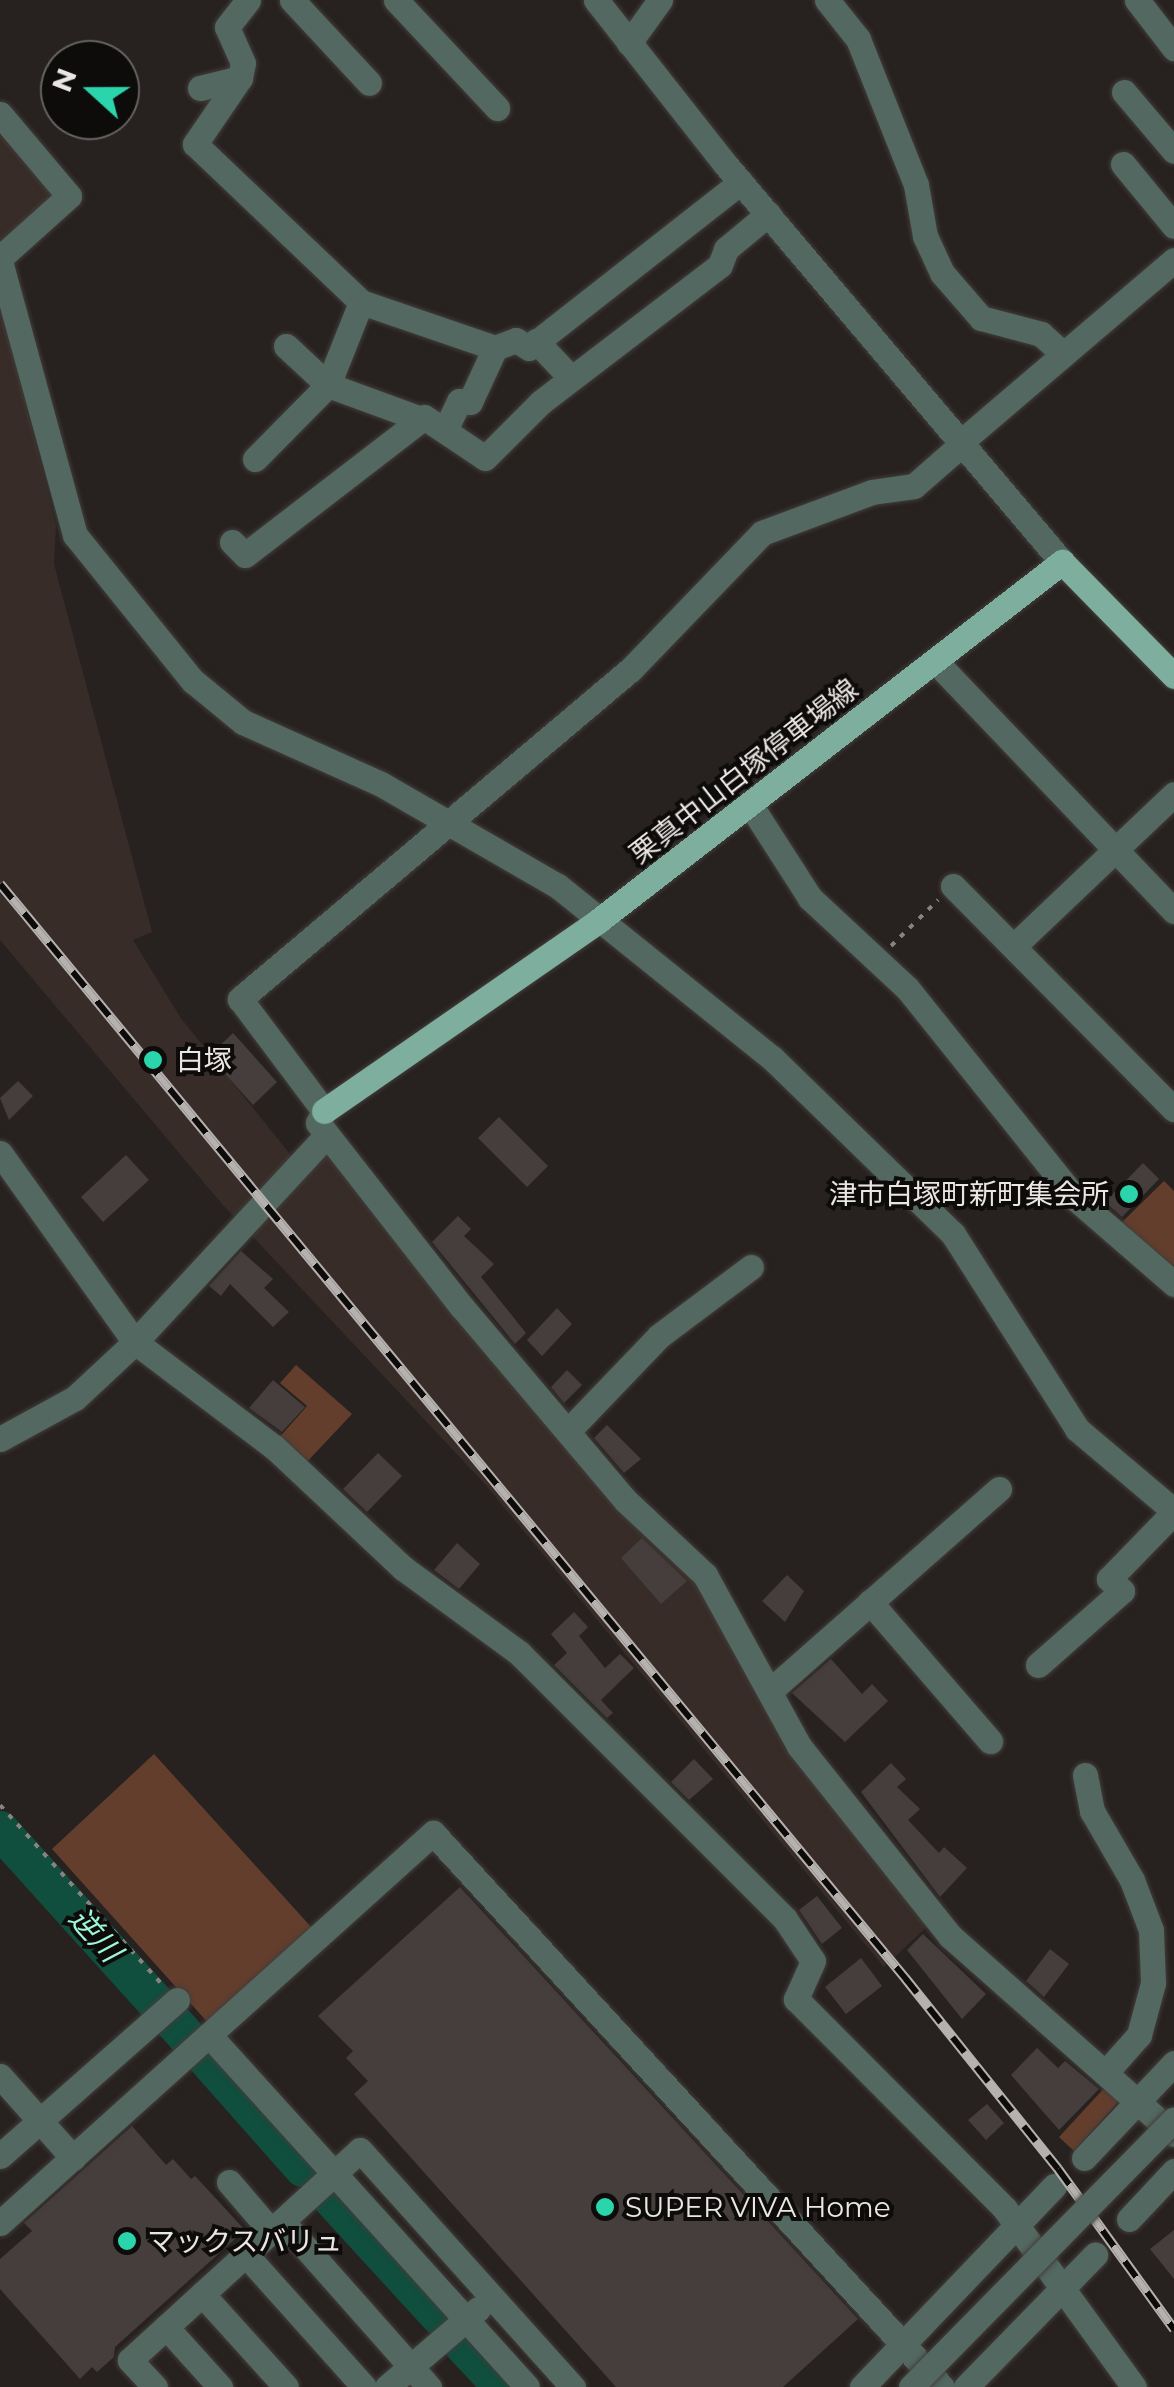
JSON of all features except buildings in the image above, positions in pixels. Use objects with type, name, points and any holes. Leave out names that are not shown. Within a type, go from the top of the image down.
[{"type":"main road","name":"栗真中山白塚停車場線","points":[[326,1123],[751,806],[1062,562]]},
{"type":"main road","points":[[1062,562],[1174,676]]},
{"type":"street","points":[[248,0],[227,27],[243,63],[240,78],[195,144],[361,302],[495,348],[516,340],[529,348],[741,182]]},
{"type":"street","points":[[292,0],[369,84]]},
{"type":"street","points":[[396,0],[497,108]]},
{"type":"street","points":[[596,0],[741,182],[1062,562]]},
{"type":"street","points":[[629,43],[660,0]]},
{"type":"street","points":[[826,0],[868,63],[916,185],[930,248],[942,273],[981,318],[1040,334],[1063,354]]},
{"type":"street","points":[[1137,0],[1174,48]]},
{"type":"street","points":[[200,88],[240,78]]},
{"type":"street","points":[[1124,92],[1174,152]]},
{"type":"street","points":[[0,114],[68,196],[0,259],[76,535],[154,640],[228,713],[380,784],[558,886],[772,1058],[931,1210],[986,1280],[1077,1429],[1174,1511],[1109,1579],[1122,1591],[1038,1664]]},
{"type":"street","points":[[1123,164],[1174,226]]},
{"type":"street","points":[[286,346],[328,385],[434,424],[485,458],[571,378],[720,264],[726,249],[768,214]]},
{"type":"street","points":[[1174,260],[914,486],[872,492],[762,532],[631,669],[240,999],[462,1307],[646,1522],[705,1575],[799,1746],[950,1936],[1139,2098],[1174,2134]]},
{"type":"street","points":[[255,459],[328,385],[361,302]]},
{"type":"street","points":[[536,342],[571,378]]},
{"type":"street","points":[[232,542],[245,555],[434,424],[460,401],[470,402],[495,348]]},
{"type":"street","points":[[935,661],[1174,911]]},
{"type":"street","points":[[1015,946],[1174,794]]},
{"type":"street","points":[[751,806],[810,898],[876,960],[957,1047],[1076,1198],[1174,1284]]},
{"type":"street","points":[[953,886],[1174,1109]]},
{"type":"street","points":[[0,1439],[75,1398],[135,1342],[326,1123]]},
{"type":"street","points":[[0,1153],[135,1342],[274,1446],[403,1568],[519,1653],[647,1786],[739,1869],[810,1953],[811,1970],[796,1999],[1015,2225],[1060,2292],[1134,2387]]},
{"type":"street","points":[[569,1430],[659,1336],[752,1266]]},
{"type":"street","points":[[771,1690],[999,1489]]},
{"type":"street","points":[[870,1602],[990,1741]]},
{"type":"street","points":[[1085,1774],[1092,1811],[1132,1880],[1151,1930],[1153,1983],[1139,2034],[1107,2071]]},
{"type":"street","points":[[0,2223],[433,1834],[942,2387]]},
{"type":"street","points":[[0,2156],[176,2001]]},
{"type":"street","points":[[209,2036],[321,2185],[527,2387]]},
{"type":"street","points":[[1084,2158],[1174,2063]]},
{"type":"street","points":[[0,2076],[73,2158]]},
{"type":"street","points":[[911,2387],[1174,2119]]},
{"type":"street","points":[[155,2387],[130,2360],[360,2150],[573,2387]]},
{"type":"street","points":[[1129,2219],[1174,2172]]},
{"type":"street","points":[[230,2182],[429,2387]]},
{"type":"street","points":[[862,2387],[1054,2186]]},
{"type":"street","points":[[246,2254],[364,2387]]},
{"type":"street","points":[[966,2387],[1095,2255]]},
{"type":"street","points":[[202,2294],[286,2387]]},
{"type":"street","points":[[387,2387],[492,2298]]},
{"type":"street","points":[[166,2327],[220,2387]]},
{"type":"path","points":[[876,960],[953,886]]},
{"type":"path","points":[[0,1805],[176,2001]]},
{"type":"shaded area","points":[[0,124],[57,191],[0,247]]},
{"type":"shaded area","points":[[0,301],[56,526],[54,564],[152,932],[133,940],[180,1017],[294,1159],[322,1147],[697,1576],[932,1922],[884,1967],[484,1483],[222,1204],[0,940]]},
{"type":"shaded area","points":[[1164,1181],[1174,1191],[1174,1265],[1168,1271],[1116,1228]]},
{"type":"shaded area","points":[[296,1365],[352,1414],[304,1465],[277,1440],[307,1406],[280,1383]]},
{"type":"shaded area","points":[[154,1754],[313,1929],[210,2025],[52,1849]]},
{"type":"shaded area","points":[[1108,2084],[1120,2100],[1074,2151],[1059,2137]]},
{"type":"waterway","name":"逆川","points":[[0,1830],[190,2040]]},
{"type":"waterway","name":"逆川","points":[[203,2055],[303,2168]]},
{"type":"waterway","name":"逆川","points":[[331,2198],[439,2316]]},
{"type":"waterway","name":"逆川","points":[[463,2345],[502,2387]]},
{"type":"railway","points":[[0,884],[905,1978],[1058,2169],[1174,2329]]},
{"type":"place","name":"白塚","points":[[153,1060]]},
{"type":"place","name":"津市白塚町新町集会所","points":[[1129,1194]]},
{"type":"place","name":"SUPER VIVA Home","points":[[605,2207]]},
{"type":"place","name":"マックスバリュ","points":[[127,2241]]}]
